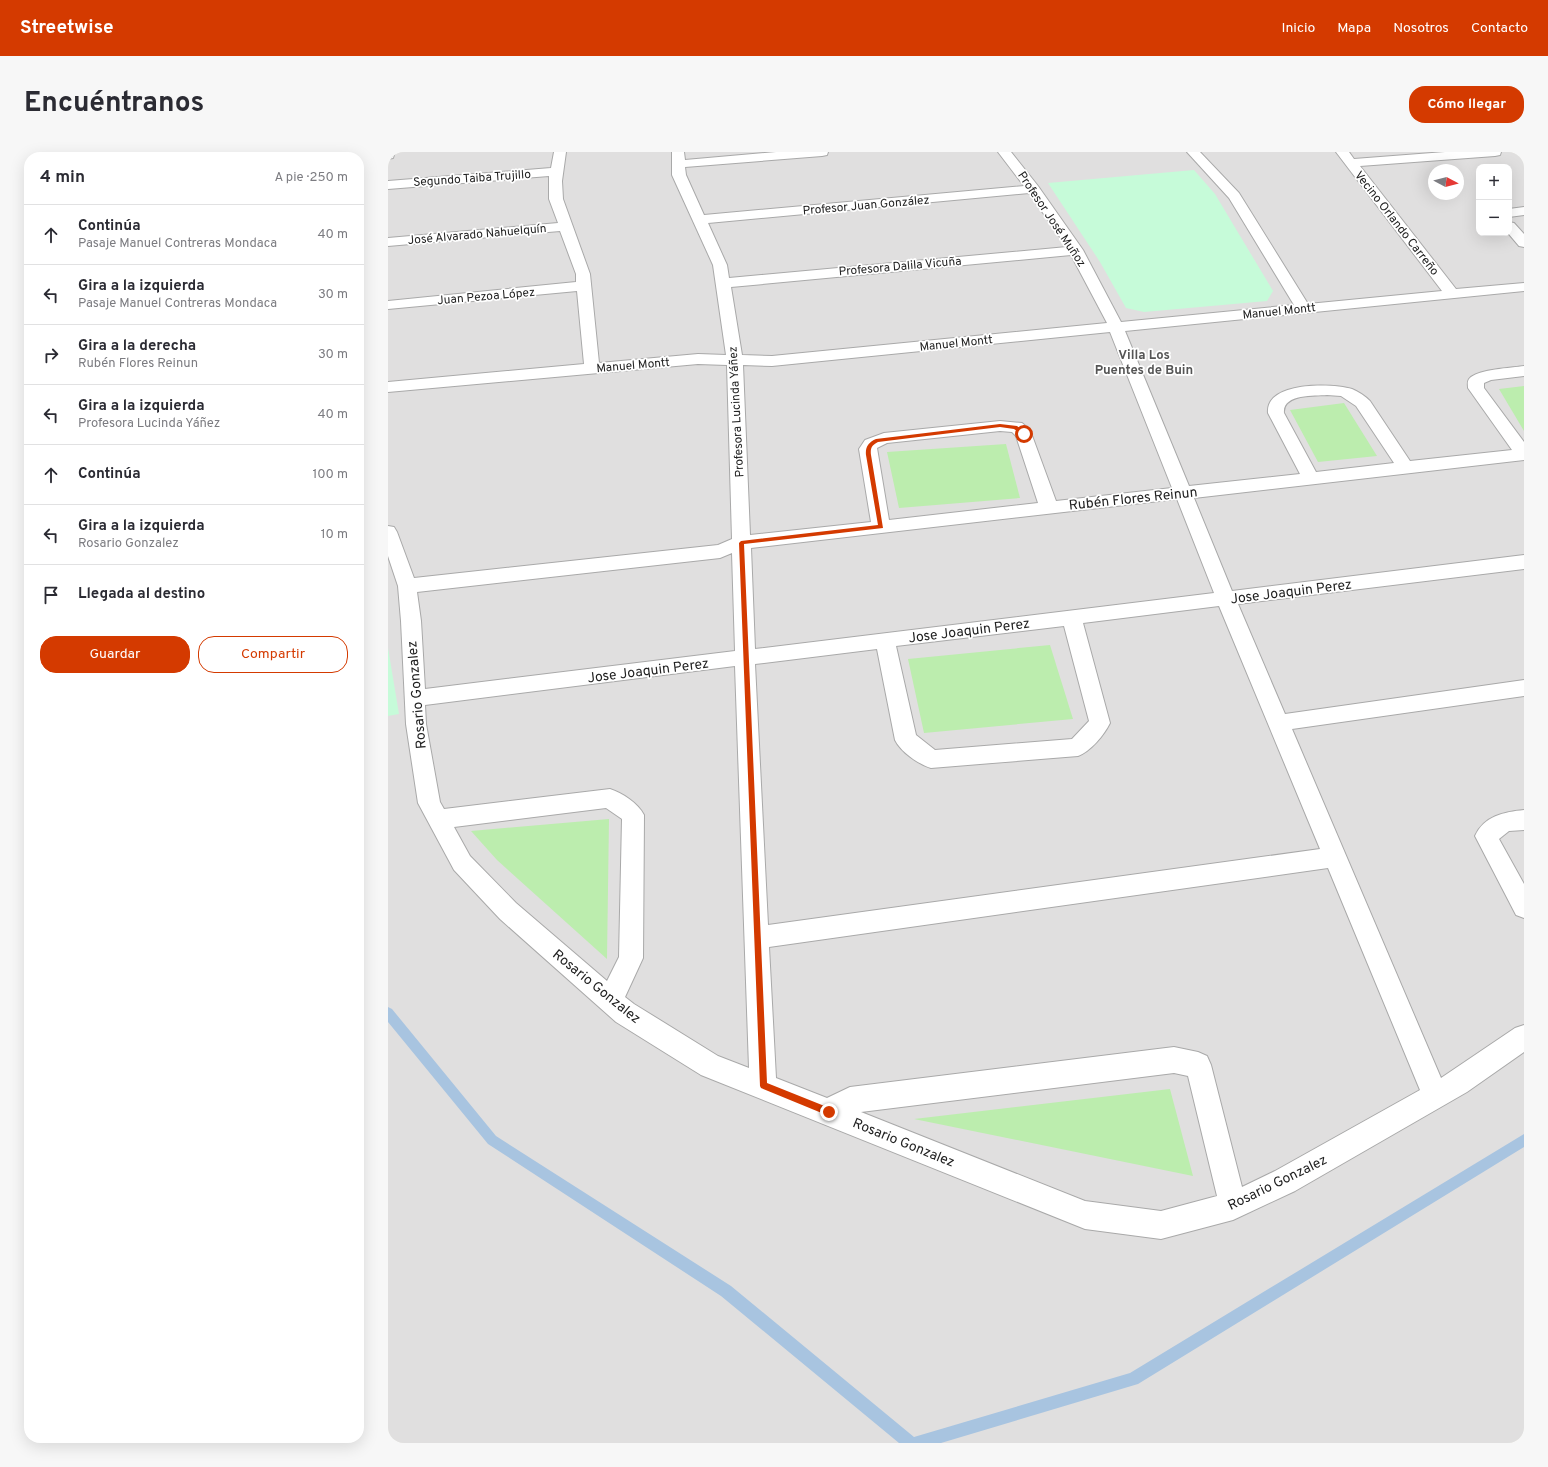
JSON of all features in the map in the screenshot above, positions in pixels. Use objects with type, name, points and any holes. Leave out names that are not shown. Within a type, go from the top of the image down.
[{"type":"street","points":[[560,152],[555,181],[556,199],[579,261],[584,286],[592,368]]},
{"type":"street","points":[[678,158],[822,152]]},
{"type":"street","name":"Profesor José Muñoz","points":[[1004,152],[1033,189],[1076,250],[1116,327],[1226,599],[1436,1096]]},
{"type":"street","points":[[1193,152],[1237,201],[1303,308]]},
{"type":"street","name":"Vecino Orlando Carreño","points":[[1342,152],[1452,294]]},
{"type":"street","points":[[1351,163],[1495,152]]},
{"type":"street","name":"Profesora Lucinda Yáñez","points":[[678,158],[680,175],[714,250],[724,283],[735,360],[745,658],[763,1086]]},
{"type":"street","name":"Segundo Taiba Trujillo","points":[[388,185],[556,172]]},
{"type":"street","name":"Profesor Juan González","points":[[700,220],[1033,189]]},
{"type":"street","points":[[1512,213],[1524,211]]},
{"type":"street","name":"José Alvarado Nahuelquín","points":[[388,242],[566,226]]},
{"type":"street","points":[[1512,229],[1524,242]]},
{"type":"street","name":"Profesora Dalila Vicuña","points":[[724,283],[1076,250]]},
{"type":"street","name":"Juan Pezoa López","points":[[388,305],[584,286]]},
{"type":"street","name":"Manuel Montt","points":[[388,387],[698,358],[772,361],[1524,287]]},
{"type":"street","points":[[1524,371],[1482,377],[1476,381],[1475,385],[1478,392],[1524,454]]},
{"type":"street","points":[[1311,478],[1276,413],[1275,407],[1278,402],[1294,394],[1333,390],[1355,396],[1364,405],[1405,467]]},
{"type":"street","points":[[881,527],[868,449],[876,440],[892,438],[1000,426],[1016,427],[1024,434],[1049,508]]},
{"type":"street","name":"Rubén Flores Reinun","points":[[407,586],[720,550],[741,543],[1524,454]]},
{"type":"street","name":"Rosario Gonzalez","points":[[388,532],[407,586],[411,621],[416,724],[429,803],[462,863],[508,911],[625,1013],[710,1066],[1085,1215],[1161,1225],[1233,1206],[1285,1181],[1458,1083],[1524,1037]]},
{"type":"street","name":"Jose Joaquin Perez","points":[[414,698],[1524,562]]},
{"type":"street","points":[[885,640],[906,740],[931,759],[1078,747],[1100,723],[1072,618]]},
{"type":"street","points":[[1278,723],[1524,688]]},
{"type":"street","points":[[438,818],[610,798],[633,815],[631,958],[610,1000]]},
{"type":"street","points":[[1524,820],[1504,822],[1486,836],[1524,907]]},
{"type":"street","points":[[757,938],[1335,856]]},
{"type":"street","points":[[829,1112],[850,1100],[1174,1060],[1198,1065],[1233,1206]]},
{"type":"shaded area","points":[[388,152],[1524,152],[1524,1443],[388,1443]]},
{"type":"green space","points":[[1194,170],[1215,194],[1273,291],[1267,301],[1144,312],[1126,308],[1100,262],[1048,183]]},
{"type":"green space","points":[[1524,386],[1524,431],[1499,389]]},
{"type":"green space","points":[[1344,403],[1377,456],[1318,462],[1290,410]]},
{"type":"green space","points":[[1006,444],[1020,498],[899,508],[887,452]]},
{"type":"green space","points":[[1050,645],[1073,719],[924,733],[908,659]]},
{"type":"green space","points":[[388,648],[399,714],[388,716]]},
{"type":"green space","points":[[609,819],[607,959],[497,860],[471,831]]},
{"type":"green space","points":[[1170,1089],[1193,1176],[914,1119]]},
{"type":"waterway","points":[[388,1013],[492,1140],[726,1291],[910,1443]]},
{"type":"waterway","points":[[917,1443],[1133,1379],[1524,1140]]},
{"type":"district","name":"Villa Los Puentes de Buin","points":[[1144,362]]},
{"type":"route","points":[[829,1112],[763,1086],[741,543],[881,527],[868,455],[868,449],[876,440],[1008,425],[1016,427],[1024,434]]}]
